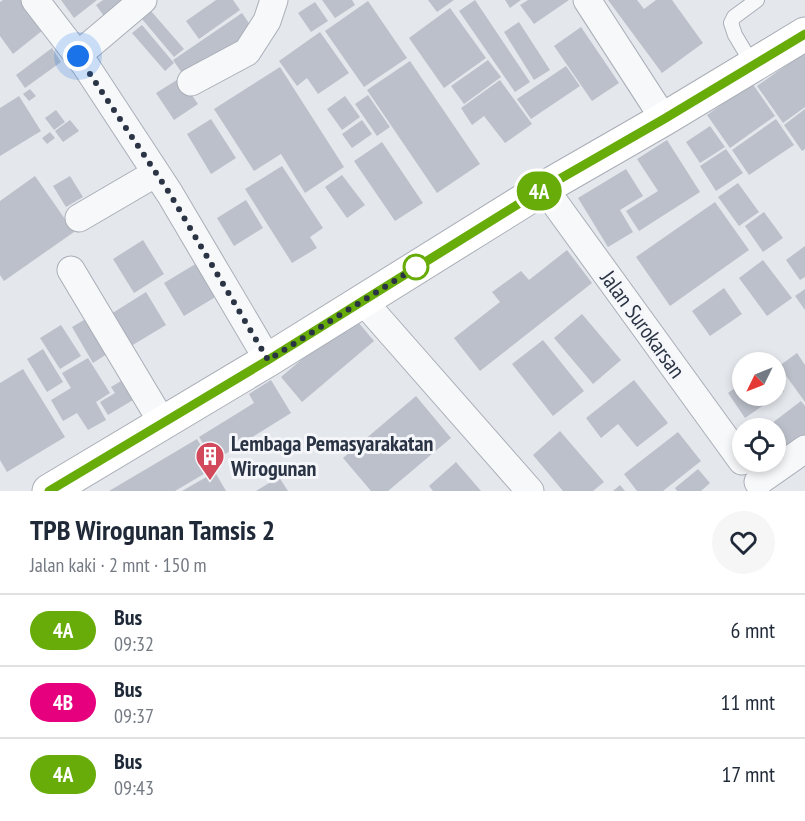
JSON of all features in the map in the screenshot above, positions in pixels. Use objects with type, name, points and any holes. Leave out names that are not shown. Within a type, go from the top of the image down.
[{"type":"main road","points":[[49,491],[268,360],[544,188],[805,34]]},
{"type":"street","points":[[34,0],[78,56],[156,173],[268,360]]},
{"type":"street","points":[[78,56],[143,0]]},
{"type":"street","points":[[191,82],[246,52],[267,21],[274,0]]},
{"type":"street","points":[[587,0],[664,119]]},
{"type":"street","points":[[79,218],[156,173]]},
{"type":"street","name":"Jalan Surokarsan","points":[[544,188],[752,474]]},
{"type":"street","points":[[71,270],[162,422]]},
{"type":"street","points":[[363,301],[530,491]]},
{"type":"street","points":[[752,474],[805,449]]},
{"type":"lane","points":[[753,65],[735,35],[731,23],[734,17],[757,0]]},
{"type":"building","points":[[27,0],[48,26],[13,54],[0,36],[0,2]]},
{"type":"building","points":[[61,0],[97,0],[74,18]]},
{"type":"building","points":[[103,0],[134,0],[106,19],[96,5]]},
{"type":"building","points":[[216,0],[233,0],[240,10],[199,39],[186,21]]},
{"type":"building","points":[[322,0],[352,0],[355,5],[335,18]]},
{"type":"building","points":[[428,0],[454,0],[437,12]]},
{"type":"building","points":[[475,0],[530,82],[515,92],[459,11]]},
{"type":"building","points":[[505,0],[521,0],[510,8]]},
{"type":"building","points":[[528,0],[569,0],[534,24],[520,5]]},
{"type":"building","points":[[608,0],[637,0],[644,9],[656,0],[672,0],[703,43],[662,73]]},
{"type":"building","points":[[368,1],[407,58],[364,87],[325,31]]},
{"type":"building","points":[[315,2],[328,21],[311,32],[298,13]]},
{"type":"building","points":[[450,8],[486,58],[444,88],[409,38]]},
{"type":"building","points":[[151,11],[184,49],[174,57],[142,19]]},
{"type":"building","points":[[242,13],[255,32],[186,79],[173,60]]},
{"type":"building","points":[[519,22],[550,70],[534,80],[504,32]]},
{"type":"building","points":[[142,25],[174,63],[165,71],[132,33]]},
{"type":"building","points":[[581,27],[619,83],[592,101],[554,46]]},
{"type":"building","points":[[320,32],[349,73],[318,94],[307,78],[297,86],[279,61]]},
{"type":"building","points":[[52,48],[61,62],[25,88],[16,75]]},
{"type":"building","points":[[805,52],[805,107],[783,123],[757,86]]},
{"type":"building","points":[[488,60],[501,77],[464,104],[451,86]]},
{"type":"building","points":[[410,61],[480,164],[437,193],[367,90]]},
{"type":"building","points":[[566,66],[580,86],[531,119],[517,99]]},
{"type":"building","points":[[280,67],[344,167],[305,193],[281,154],[254,171],[214,109]]},
{"type":"building","points":[[180,78],[198,104],[174,120],[156,93]]},
{"type":"building","points":[[500,80],[532,124],[505,143],[484,116],[472,125],[461,108]]},
{"type":"building","points":[[752,83],[775,116],[730,148],[707,115]]},
{"type":"building","points":[[30,89],[36,96],[29,101],[23,94]]},
{"type":"building","points":[[368,95],[390,127],[377,136],[355,104]]},
{"type":"building","points":[[19,96],[41,131],[0,156],[0,108]]},
{"type":"building","points":[[345,96],[360,117],[342,130],[327,109]]},
{"type":"building","points":[[805,109],[805,149],[802,151],[784,125]]},
{"type":"building","points":[[56,110],[65,122],[54,130],[45,118]]},
{"type":"building","points":[[211,119],[236,158],[211,174],[187,134]]},
{"type":"building","points":[[776,119],[794,145],[749,175],[732,150]]},
{"type":"building","points":[[70,120],[79,131],[63,142],[55,131]]},
{"type":"building","points":[[362,120],[372,134],[352,148],[342,134]]},
{"type":"building","points":[[710,126],[725,147],[700,163],[686,142]]},
{"type":"building","points":[[50,132],[55,138],[47,144],[42,138]]},
{"type":"building","points":[[667,140],[700,192],[639,231],[626,211],[658,191],[637,159]]},
{"type":"building","points":[[382,142],[423,203],[395,221],[354,161]]},
{"type":"building","points":[[726,149],[743,173],[716,191],[700,166]]},
{"type":"building","points":[[282,166],[323,228],[310,237],[317,248],[292,263],[245,189]]},
{"type":"building","points":[[626,169],[643,196],[620,210],[633,232],[608,247],[578,198]]},
{"type":"building","points":[[342,175],[365,205],[347,218],[325,187]]},
{"type":"building","points":[[35,176],[74,232],[4,281],[0,275],[0,201]]},
{"type":"building","points":[[70,176],[83,197],[66,207],[53,186]]},
{"type":"building","points":[[738,183],[759,212],[739,226],[718,197]]},
{"type":"building","points":[[246,200],[263,228],[234,246],[217,218]]},
{"type":"building","points":[[715,202],[749,250],[670,306],[636,257]]},
{"type":"building","points":[[764,212],[783,238],[763,252],[745,226]]},
{"type":"building","points":[[143,240],[164,274],[134,293],[113,259]]},
{"type":"building","points":[[805,246],[805,277],[800,280],[786,260]]},
{"type":"building","points":[[567,250],[592,283],[480,371],[454,338],[500,302],[492,292],[521,271],[529,280]]},
{"type":"building","points":[[202,260],[222,293],[184,316],[164,283]]},
{"type":"building","points":[[763,260],[792,298],[767,316],[739,278]]},
{"type":"building","points":[[724,288],[742,314],[710,336],[692,311]]},
{"type":"building","points":[[805,289],[805,310],[795,296]]},
{"type":"building","points":[[146,292],[166,325],[131,346],[111,314]]},
{"type":"building","points":[[582,314],[621,360],[593,384],[554,338]]},
{"type":"building","points":[[353,316],[374,341],[302,402],[281,377]]},
{"type":"building","points":[[89,317],[110,352],[93,363],[72,327]]},
{"type":"building","points":[[61,325],[81,356],[60,369],[40,338]]},
{"type":"building","points":[[543,340],[584,391],[553,416],[512,364]]},
{"type":"building","points":[[43,349],[63,382],[47,392],[27,359]]},
{"type":"building","points":[[797,353],[805,365],[805,402],[786,376],[786,361]]},
{"type":"building","points":[[88,358],[110,393],[96,402],[106,420],[88,430],[77,413],[63,421],[51,400],[71,388],[62,373]]},
{"type":"building","points":[[23,369],[65,437],[7,472],[0,460],[0,383]]},
{"type":"building","points":[[126,378],[138,397],[108,415],[100,402],[115,393],[111,387]]},
{"type":"building","points":[[271,380],[291,413],[214,461],[199,437],[254,403],[249,394]]},
{"type":"building","points":[[634,380],[668,423],[637,447],[618,424],[601,438],[586,418]]},
{"type":"building","points":[[416,396],[451,438],[388,491],[371,491],[343,458]]},
{"type":"building","points":[[801,401],[805,406],[805,437],[786,451],[786,418],[779,418]]},
{"type":"building","points":[[737,406],[762,406],[745,418]]},
{"type":"building","points":[[560,431],[604,482],[593,491],[563,491],[533,455]]},
{"type":"building","points":[[678,432],[701,461],[663,491],[637,491],[624,474]]},
{"type":"building","points":[[197,439],[214,468],[175,491],[109,491]]},
{"type":"building","points":[[456,462],[481,491],[433,491],[429,486]]},
{"type":"building","points":[[698,469],[710,483],[701,491],[677,491],[675,488]]},
{"type":"building","name":"Lembaga Pemasyarakatan Wirogunan","points":[[215,472],[226,491],[182,491]]},
{"type":"building","name":"Lembaga Pemasyarakatan Wirogunan","points":[[279,477],[288,491],[256,491]]},
{"type":"building","points":[[620,485],[625,491],[613,491]]},
{"type":"bus line","name":"4A","points":[[49,491],[268,360],[544,188],[805,34]]},
{"type":"place","name":"Lembaga Pemasyarakatan Wirogunan","points":[[210,482]]},
{"type":"route","points":[[78,56],[170,194],[268,360],[423,263],[416,267]]}]
